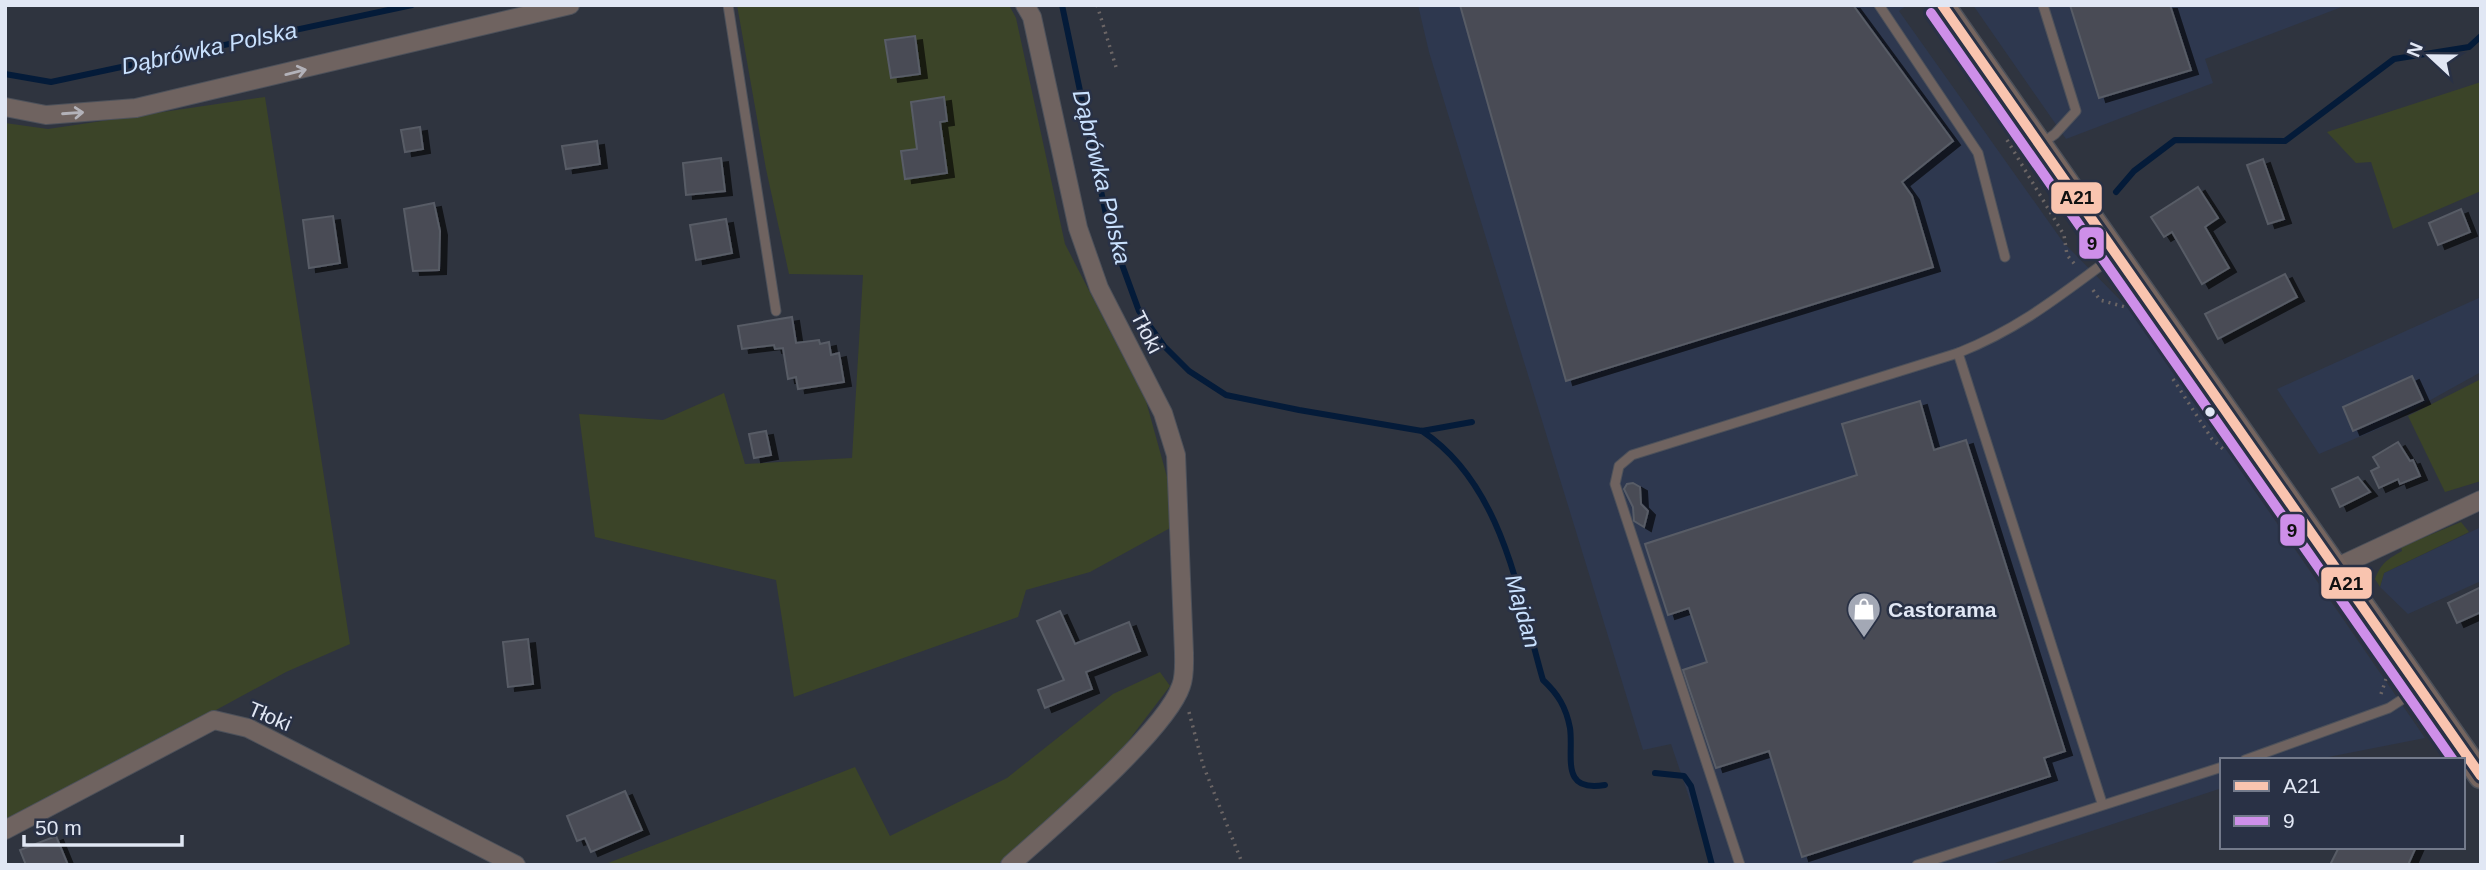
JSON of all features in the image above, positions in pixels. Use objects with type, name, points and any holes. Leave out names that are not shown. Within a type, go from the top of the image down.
[{"type":"main road","points":[[1944,6],[2115,255],[2481,776]]},
{"type":"street","points":[[5,107],[46,114],[136,108],[570,5]]},
{"type":"street","name":"Tłoki","points":[[1025,5],[1032,16],[1078,228],[1100,288],[1163,413],[1176,455],[1184,653],[1182,685]]},
{"type":"street","points":[[2335,568],[2481,500]]},
{"type":"street","points":[[1010,865],[1084,798],[1150,730],[1182,685]]},
{"type":"street","name":"Tłoki","points":[[5,830],[214,720],[248,727],[516,865]]},
{"type":"lane","points":[[728,5],[776,311]]},
{"type":"lane","points":[[1879,5],[1978,153],[2005,257]]},
{"type":"lane","points":[[2039,145],[2055,134],[2076,111],[2042,5]]},
{"type":"lane","points":[[1740,865],[1615,484],[1619,466],[1632,455],[1958,353],[2000,336],[2057,299],[2115,255]]},
{"type":"lane","points":[[1958,353],[2102,803]]},
{"type":"lane","points":[[2251,758],[2389,708],[2418,689]]},
{"type":"lane","points":[[1917,865],[2102,803],[2220,768]]},
{"type":"path","points":[[1097,5],[1116,67]]},
{"type":"path","points":[[1182,685],[1203,765],[1243,865]]},
{"type":"shaded area","name":"Castorama","points":[[1418,5],[1907,5],[1899,11],[2063,242],[2130,310],[2425,738],[2323,758],[2220,758],[2220,789],[1989,865],[1712,865],[1671,744],[1643,750],[1429,52]]},
{"type":"shaded area","points":[[1973,5],[2347,5],[2205,59],[2213,83],[2066,139]]},
{"type":"shaded area","points":[[2481,297],[2481,372],[2380,428],[2319,454],[2277,389]]},
{"type":"shaded area","points":[[2481,527],[2481,581],[2408,614],[2380,587],[2384,573]]},
{"type":"green space","points":[[737,5],[1009,5],[1016,18],[1065,244],[1146,401],[1167,477],[1172,527],[1090,572],[1026,590],[1018,617],[794,697],[776,580],[595,537],[579,414],[663,420],[724,393],[745,464],[852,458],[863,275],[789,274],[766,169]]},
{"type":"green space","points":[[2481,82],[2481,191],[2393,229],[2371,162],[2356,163],[2327,132]]},
{"type":"green space","points":[[265,97],[350,644],[286,672],[5,825],[5,123],[48,129]]},
{"type":"green space","points":[[2481,379],[2481,481],[2445,492],[2408,416]]},
{"type":"green space","points":[[2461,522],[2469,532],[2384,573],[2380,587],[2375,579],[2377,574],[2386,562],[2402,551],[2401,547]]},
{"type":"green space","points":[[1160,672],[1170,686],[1107,769],[997,865],[603,865],[855,767],[890,836],[1007,778],[1113,694]]},
{"type":"building","points":[[1460,5],[1853,5],[1953,141],[1902,182],[1912,196],[1933,267],[1566,381]]},
{"type":"building","points":[[2070,5],[2170,5],[2191,70],[2099,98]]},
{"type":"building","points":[[915,36],[920,74],[891,78],[885,40]]},
{"type":"building","points":[[944,97],[947,121],[940,122],[947,173],[905,179],[901,151],[917,149],[911,102]]},
{"type":"building","points":[[420,127],[423,149],[405,152],[401,130]]},
{"type":"building","points":[[597,141],[600,164],[566,169],[562,146]]},
{"type":"building","points":[[721,158],[725,191],[686,195],[683,163]]},
{"type":"building","points":[[2263,159],[2284,219],[2268,224],[2247,165]]},
{"type":"building","points":[[2198,187],[2218,218],[2205,227],[2229,268],[2202,284],[2172,232],[2164,237],[2151,217]]},
{"type":"building","points":[[434,203],[440,231],[439,270],[413,271],[404,209]]},
{"type":"building","points":[[2461,209],[2470,232],[2438,245],[2429,223]]},
{"type":"building","points":[[333,216],[340,263],[309,268],[303,220]]},
{"type":"building","points":[[726,219],[732,253],[696,260],[690,225]]},
{"type":"building","points":[[2285,274],[2297,297],[2218,339],[2205,314]]},
{"type":"building","points":[[792,317],[796,343],[819,340],[820,344],[829,342],[831,355],[839,353],[844,382],[798,389],[796,377],[788,379],[783,348],[775,349],[774,345],[742,349],[738,326]]},
{"type":"building","points":[[2412,376],[2423,400],[2353,431],[2343,407]]},
{"type":"building","name":"Castorama","points":[[1920,401],[1934,450],[1966,440],[2065,751],[2044,758],[2050,776],[1802,857],[1769,751],[1716,768],[1683,670],[1707,662],[1689,608],[1668,615],[1645,544],[1857,475],[1842,424]]},
{"type":"building","points":[[766,431],[771,455],[754,458],[749,434]]},
{"type":"building","points":[[2398,442],[2410,461],[2413,460],[2420,476],[2400,484],[2398,479],[2379,488],[2371,471],[2379,467],[2373,457]]},
{"type":"building","points":[[2358,477],[2370,492],[2340,507],[2332,489]]},
{"type":"building","points":[[1633,483],[1640,487],[1641,504],[1648,511],[1644,527],[1634,521],[1633,507],[1624,489],[1627,484]]},
{"type":"building","points":[[2481,587],[2481,612],[2457,623],[2448,603]]},
{"type":"building","points":[[1060,611],[1075,644],[1129,622],[1140,651],[1086,672],[1092,689],[1045,708],[1038,690],[1064,680],[1037,621]]},
{"type":"building","points":[[528,639],[533,684],[508,687],[503,642]]},
{"type":"building","points":[[625,791],[642,830],[591,852],[585,838],[577,841],[567,816]]},
{"type":"building","points":[[56,836],[68,865],[26,865],[20,850]]},
{"type":"building","points":[[2338,849],[2415,849],[2408,865],[2330,865]]},
{"type":"waterway","name":"Dąbrówka Polska","points":[[5,74],[51,82],[412,5]]},
{"type":"waterway","name":"Dąbrówka Polska","points":[[1062,5],[1109,229],[1139,311],[1164,346],[1189,371],[1226,395],[1422,431],[1472,422]]},
{"type":"waterway","name":"Dąbrówka Polska","points":[[2116,192],[2134,171],[2175,140],[2285,141],[2394,59],[2469,47],[2481,36]]},
{"type":"waterway","name":"Majdan","points":[[1422,431],[1449,454],[1472,481],[1489,511],[1515,578],[1543,680],[1564,707],[1570,728],[1571,760],[1575,778],[1590,786],[1605,785]]},
{"type":"waterway","name":"Majdan","points":[[1655,773],[1684,776],[1691,786],[1712,865]]},
{"type":"transit line","name":"A21","points":[[1942,5],[2481,776]]},
{"type":"transit line","name":"9","points":[[1931,13],[2452,758]]},
{"type":"place","name":"Castorama","points":[[1864,639]]}]
